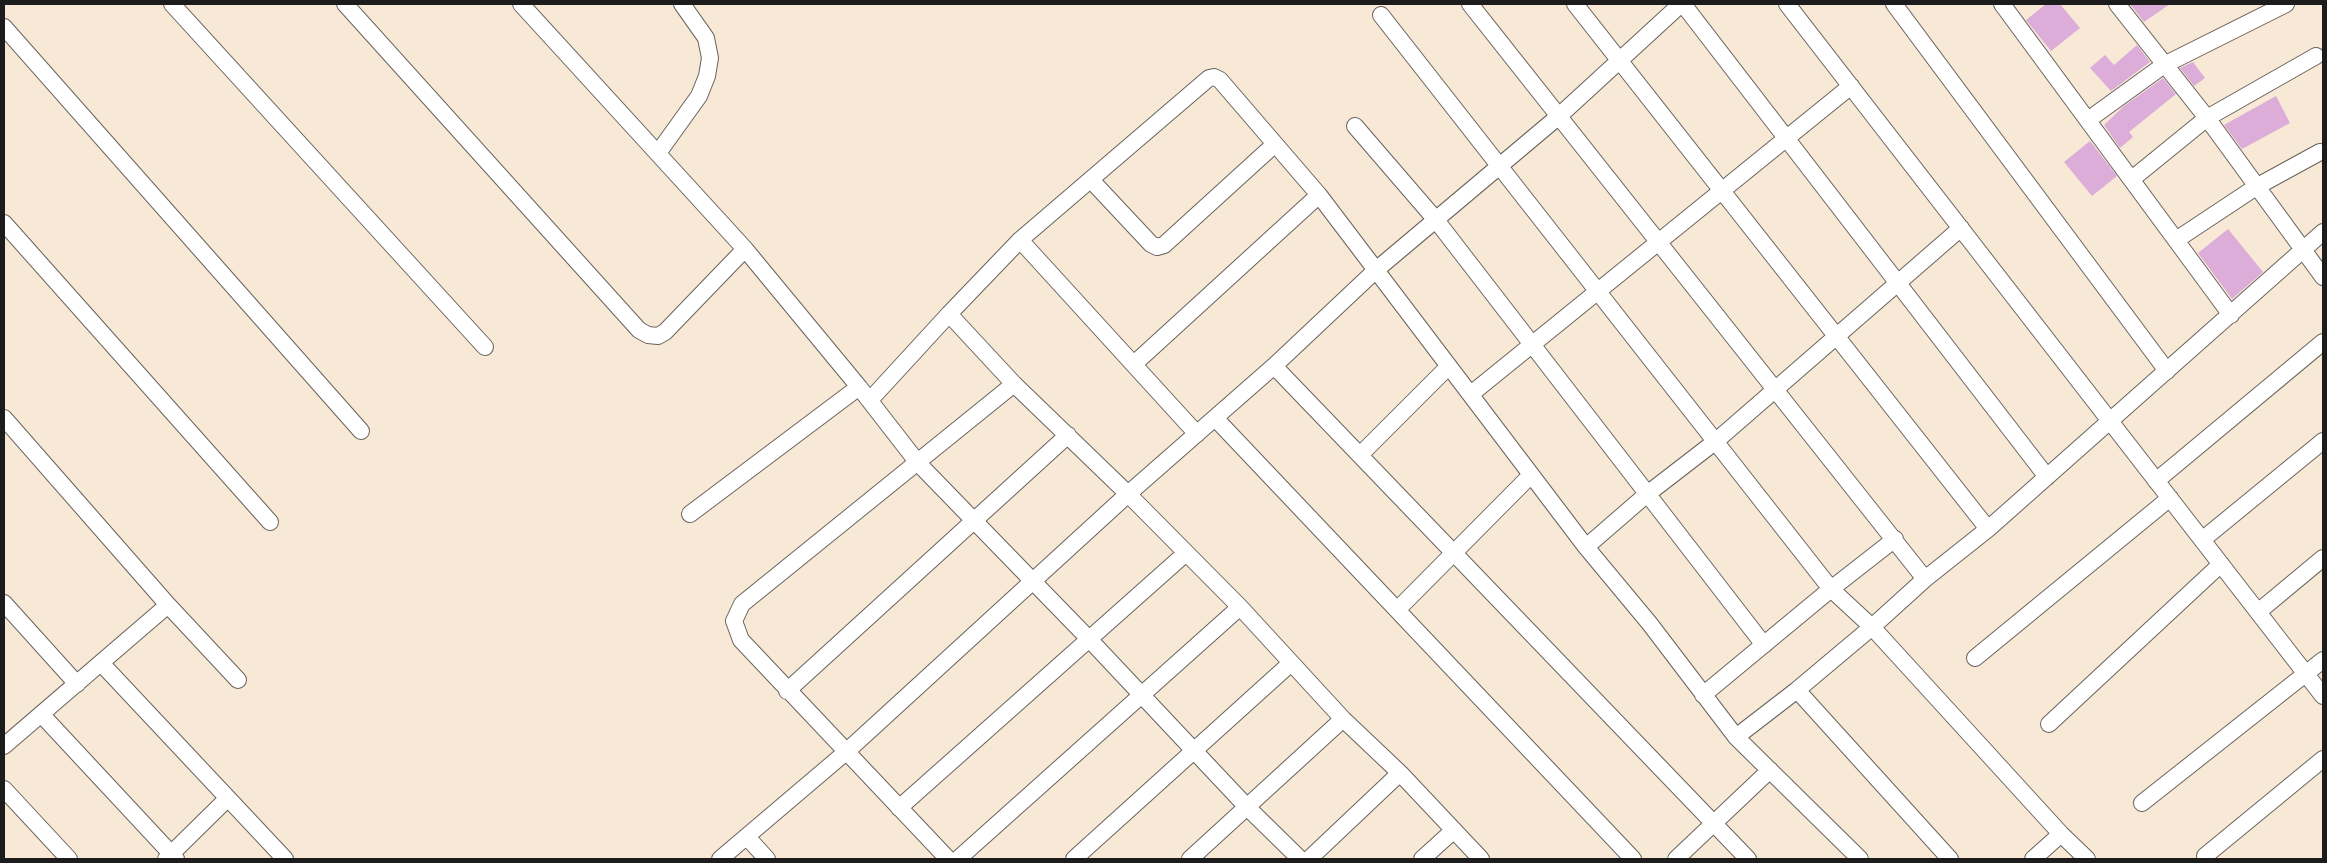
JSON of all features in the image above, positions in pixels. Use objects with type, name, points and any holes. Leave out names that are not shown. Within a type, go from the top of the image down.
[{"type":"street","points":[[172,4],[485,347]]},
{"type":"street","points":[[345,4],[639,330],[648,335],[658,336],[665,332],[745,249]]},
{"type":"street","points":[[521,4],[745,249],[870,400],[918,463],[1089,639],[1140,696],[1195,750],[1248,808],[1300,859]]},
{"type":"street","points":[[658,153],[699,96],[707,76],[710,58],[706,38],[682,4]]},
{"type":"street","points":[[1470,4],[1925,579]]},
{"type":"street","points":[[1575,4],[1988,529]]},
{"type":"street","points":[[720,859],[846,752],[1128,494],[1274,366],[1376,270],[1559,116],[1618,60],[1682,4],[2047,477]]},
{"type":"street","points":[[1787,4],[2323,696]]},
{"type":"street","points":[[1894,4],[2167,372]]},
{"type":"street","points":[[2002,4],[2231,315]]},
{"type":"street","points":[[2117,4],[2207,118],[2323,277]]},
{"type":"street","points":[[2088,120],[2164,65],[2286,4]]},
{"type":"street","points":[[1381,15],[1831,589],[1872,627],[2061,834],[2087,859]]},
{"type":"street","points":[[4,27],[361,431]]},
{"type":"street","points":[[2132,179],[2207,118],[2316,56]]},
{"type":"street","points":[[870,400],[1020,240],[1209,78],[1214,77],[1220,80],[1318,195],[1586,547],[1650,624],[1736,737],[1860,859]]},
{"type":"street","points":[[1471,394],[1851,86]]},
{"type":"street","points":[[1355,126],[1436,220],[1533,344],[1646,495],[1764,645]]},
{"type":"street","points":[[1091,180],[1157,247],[1164,245],[1275,144]]},
{"type":"street","points":[[2176,240],[2256,187],[2320,152]]},
{"type":"street","points":[[1134,364],[1318,195]]},
{"type":"street","points":[[4,223],[270,522]]},
{"type":"street","points":[[1586,547],[1646,495],[1716,441],[1961,228]]},
{"type":"street","points":[[1736,737],[1797,690],[1872,627],[1925,579],[1988,529],[2323,232]]},
{"type":"street","points":[[1020,240],[1197,434]]},
{"type":"street","points":[[949,314],[1014,384],[1128,494],[1240,607],[1343,719],[1400,773],[1480,859]]},
{"type":"street","points":[[2156,481],[2323,342]]},
{"type":"street","points":[[1274,366],[1748,859]]},
{"type":"street","points":[[1360,455],[1448,367]]},
{"type":"street","points":[[948,859],[740,640],[734,621],[742,604],[1014,384]]},
{"type":"street","points":[[690,514],[859,387]]},
{"type":"street","points":[[4,418],[168,605],[238,680]]},
{"type":"street","points":[[1215,418],[1633,859]]},
{"type":"street","points":[[787,691],[1068,435]]},
{"type":"street","points":[[2202,540],[2323,441]]},
{"type":"street","points":[[1397,610],[1531,475]]},
{"type":"street","points":[[1976,658],[2170,498]]},
{"type":"street","points":[[1703,695],[1831,589],[1895,539]]},
{"type":"street","points":[[899,808],[1186,553]]},
{"type":"street","points":[[2258,612],[2323,558]]},
{"type":"street","points":[[2049,724],[2221,564]]},
{"type":"street","points":[[4,603],[77,684]]},
{"type":"street","points":[[4,746],[168,605]]},
{"type":"street","points":[[958,859],[1240,607]]},
{"type":"street","points":[[2142,803],[2323,660]]},
{"type":"street","points":[[101,663],[285,859]]},
{"type":"street","points":[[1074,859],[1291,663]]},
{"type":"street","points":[[1797,690],[1950,859]]},
{"type":"street","points":[[41,714],[171,858],[228,798]]},
{"type":"street","points":[[1190,859],[1248,808],[1343,719]]},
{"type":"street","points":[[2205,856],[2323,760]]},
{"type":"street","points":[[1676,859],[1770,770]]},
{"type":"street","points":[[1309,859],[1400,773]]},
{"type":"street","points":[[4,788],[69,859]]},
{"type":"street","points":[[1422,859],[1454,830]]},
{"type":"street","points":[[2033,859],[2061,834]]},
{"type":"street","points":[[746,837],[767,859]]},
{"type":"building","points":[[2046,4],[2060,4],[2080,28],[2051,51],[2026,20]]},
{"type":"building","points":[[2130,4],[2170,4],[2144,22]]},
{"type":"building","points":[[2137,45],[2150,62],[2111,91],[2090,68],[2105,55],[2114,65]]},
{"type":"building","points":[[2193,62],[2205,78],[2194,86],[2180,68]]},
{"type":"building","points":[[2163,78],[2176,94],[2129,132],[2133,137],[2120,148],[2104,125],[2124,106]]},
{"type":"building","points":[[2276,96],[2290,123],[2242,149],[2224,125]]},
{"type":"building","points":[[2090,141],[2117,176],[2092,196],[2064,162]]},
{"type":"building","points":[[2228,229],[2263,272],[2232,299],[2198,253]]}]
